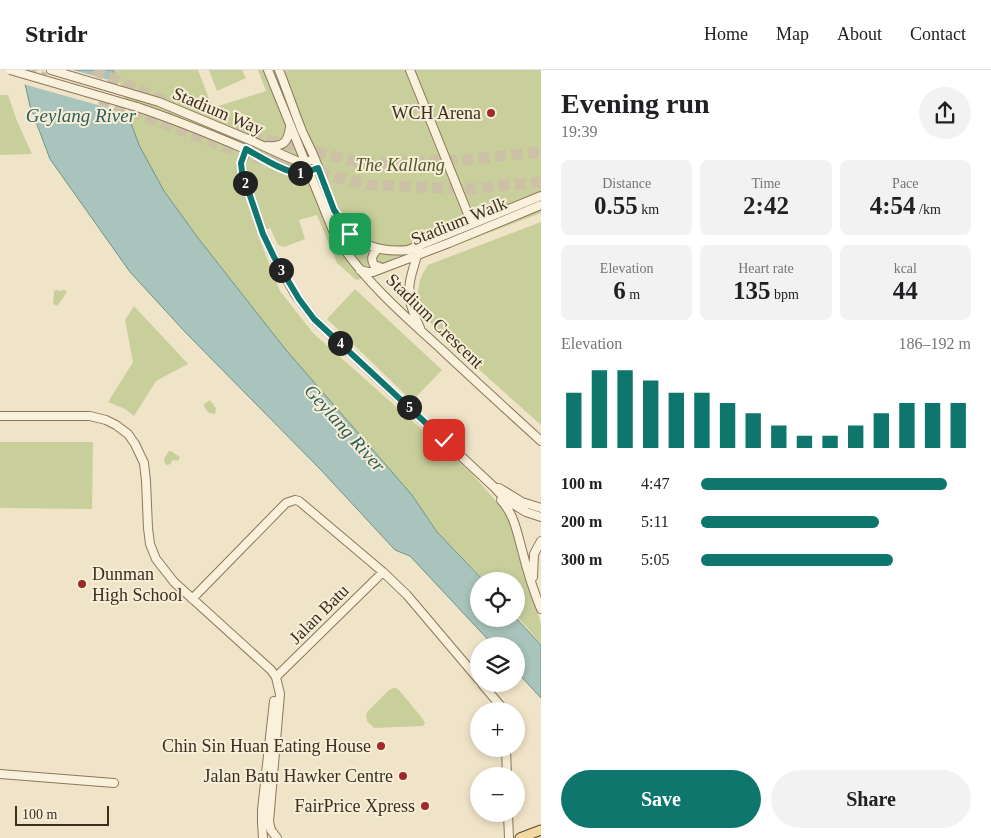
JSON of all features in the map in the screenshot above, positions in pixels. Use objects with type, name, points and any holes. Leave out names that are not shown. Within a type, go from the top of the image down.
[{"type":"main road","points":[[520,838],[541,830]]},
{"type":"street","name":"Stadium Way","points":[[10,70],[158,114],[246,149],[279,167],[295,173],[309,172]]},
{"type":"street","name":"Stadium Way","points":[[51,70],[159,102],[299,162],[306,163]]},
{"type":"street","name":"Stadium Crescent","points":[[268,70],[334,233],[343,248],[360,270],[394,306],[541,441]]},
{"type":"street","name":"Stadium Walk","points":[[279,70],[334,210],[350,234],[362,242],[378,249],[392,251],[408,250],[541,196]]},
{"type":"street","name":"Stadium Walk","points":[[410,70],[472,224]]},
{"type":"street","points":[[265,146],[283,144],[289,138],[291,126]]},
{"type":"street","points":[[246,149],[241,163],[242,172],[263,234],[295,294],[314,319],[487,480],[506,500],[526,512],[541,517]]},
{"type":"street","points":[[306,163],[315,159]]},
{"type":"street","points":[[309,172],[318,168]]},
{"type":"street","name":"Stadium Walk","points":[[360,270],[373,272],[541,205]]},
{"type":"street","points":[[422,332],[411,308],[409,283],[418,254],[424,244]]},
{"type":"street","points":[[378,249],[374,253],[372,262],[374,265],[382,268]]},
{"type":"street","points":[[0,416],[90,416],[116,424],[128,434],[135,444],[144,463],[148,528],[154,557],[174,582],[276,676],[280,694],[269,822],[271,830],[277,838]]},
{"type":"street","points":[[487,480],[522,502],[541,508]]},
{"type":"street","points":[[487,480],[508,508],[516,526],[541,609]]},
{"type":"street","points":[[192,599],[286,504],[295,500],[302,502],[325,524],[383,572],[411,600],[470,669]]},
{"type":"street","points":[[532,584],[534,554],[541,541]]},
{"type":"street","name":"Jalan Batu","points":[[276,676],[306,649],[383,572]]},
{"type":"street","points":[[263,838],[262,816],[266,767],[274,694],[278,688]]},
{"type":"street","points":[[489,692],[497,702]]},
{"type":"street","points":[[0,774],[114,783]]},
{"type":"street","points":[[508,822],[508,838]]},
{"type":"green space","name":"The Kallang","points":[[113,70],[198,70],[211,104],[218,106],[266,91],[258,70],[541,70],[541,213],[380,275],[356,280],[337,263],[317,215],[299,220],[305,239],[284,247],[278,245],[270,228],[257,233],[280,291],[313,333],[470,472],[506,512],[525,572],[476,572],[437,532],[412,495],[286,350],[198,238],[164,191],[139,145]]},
{"type":"green space","points":[[209,70],[242,70],[246,78],[217,91]]},
{"type":"green space","points":[[0,95],[8,95],[32,154],[0,155]]},
{"type":"green space","points":[[541,222],[541,425],[456,349],[423,315],[417,297],[420,280],[428,265]]},
{"type":"green space","points":[[63,289],[67,292],[56,306],[53,303],[54,291],[62,291]]},
{"type":"green space","points":[[355,289],[442,370],[412,401],[327,319]]},
{"type":"green space","points":[[134,306],[188,364],[156,381],[134,416],[125,409],[108,402],[133,362],[125,320]]},
{"type":"green space","points":[[210,400],[216,408],[215,414],[209,413],[204,407],[204,404]]},
{"type":"green space","points":[[0,442],[93,442],[92,509],[0,508]]},
{"type":"green space","points":[[169,451],[180,457],[178,461],[173,460],[171,464],[167,465],[164,459]]},
{"type":"green space","points":[[525,573],[541,624],[541,644],[525,625]]},
{"type":"green space","points":[[393,688],[399,690],[423,719],[425,723],[423,726],[374,728],[367,721],[366,715],[368,711]]},
{"type":"water","name":"Geylang River","points":[[22,70],[113,70],[139,145],[164,191],[198,238],[286,350],[412,495],[437,532],[475,572],[470,572],[470,620],[410,556],[395,550],[321,470],[186,333],[130,272],[50,159],[30,106]]},
{"type":"water","name":"Geylang River","points":[[476,627],[524,627],[541,645],[541,698],[525,681],[525,637],[486,637]]},
{"type":"pier","points":[[20,70],[73,70],[120,83],[130,114],[23,84]]},
{"type":"tunnel","points":[[25,70],[45,78]]},
{"type":"tunnel","points":[[94,70],[166,102]]},
{"type":"tunnel","points":[[100,99],[246,155],[369,185],[466,189],[541,182]]},
{"type":"tunnel","points":[[235,132],[363,163],[463,160],[541,152]]},
{"type":"place","name":"WCH Arena","points":[[491,113]]},
{"type":"place","name":"Dunman High School","points":[[82,584]]},
{"type":"place","name":"Chin Sin Huan Eating House","points":[[381,746]]},
{"type":"place","name":"Jalan Batu Hawker Centre","points":[[403,776]]},
{"type":"place","name":"FairPrice Xpress","points":[[425,806]]},
{"type":"route","points":[[350,234],[334,210],[318,168],[301,174],[295,173],[279,167],[246,149],[241,163],[242,172],[263,234],[295,294],[314,319],[444,440]]}]
